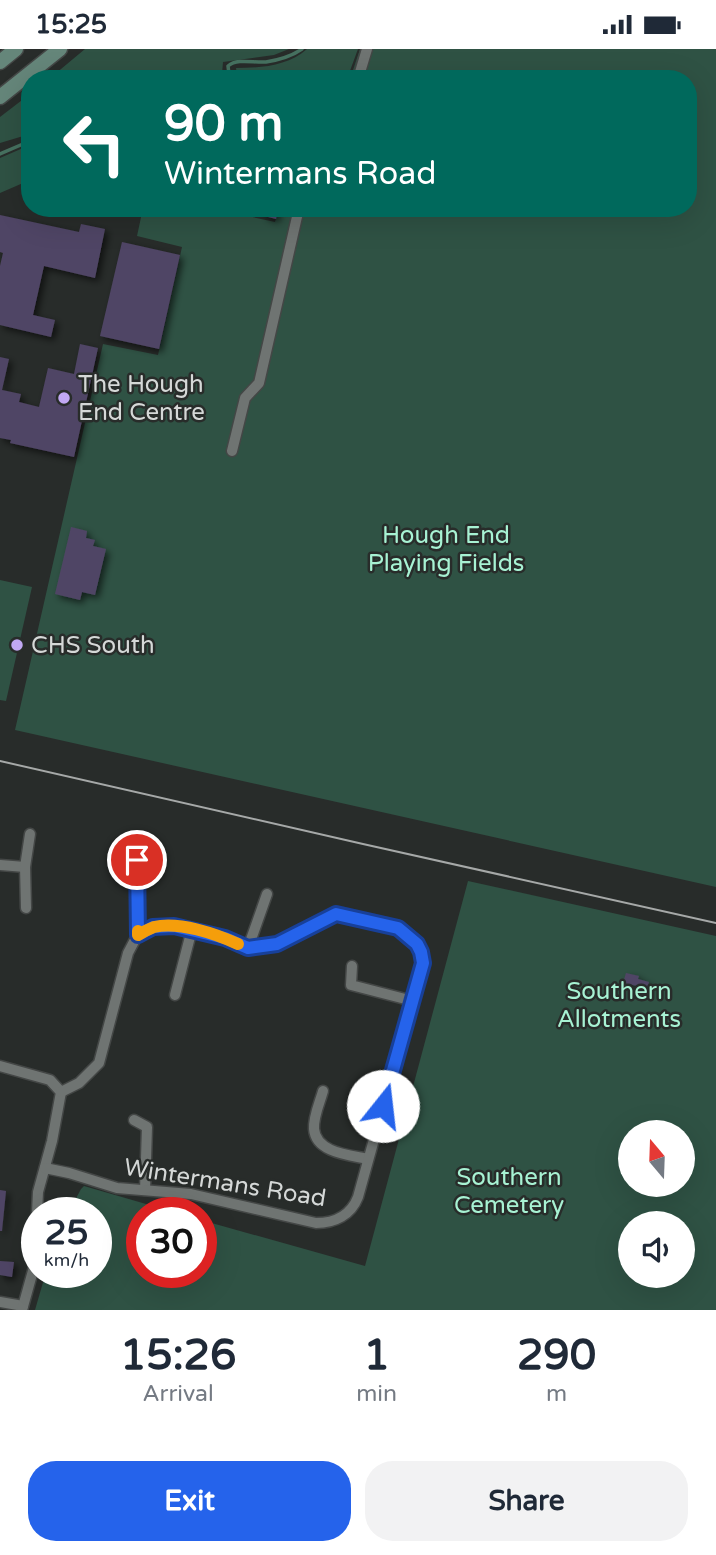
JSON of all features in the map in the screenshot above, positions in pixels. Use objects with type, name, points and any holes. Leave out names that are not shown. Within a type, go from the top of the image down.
[{"type":"street","points":[[0,62],[16,49]]},
{"type":"street","points":[[34,70],[60,49]]},
{"type":"street","points":[[361,70],[367,49]]},
{"type":"street","points":[[0,97],[21,80]]},
{"type":"street","points":[[232,451],[245,398],[259,383],[297,217]]},
{"type":"street","points":[[26,908],[25,867],[30,834]]},
{"type":"street","points":[[61,1092],[79,1083],[99,1063],[128,953],[138,935],[137,860]]},
{"type":"street","points":[[0,865],[25,867]]},
{"type":"street","points":[[138,935],[153,927],[174,926],[225,938],[248,948],[267,894]]},
{"type":"street","name":"Wintermans Road","points":[[45,1168],[117,1188],[191,1194],[316,1223],[326,1223],[341,1217],[355,1204],[423,963],[421,952],[417,944],[398,928],[336,914],[277,944],[248,948]]},
{"type":"street","points":[[175,995],[192,929]]},
{"type":"street","points":[[352,966],[351,985],[413,1001]]},
{"type":"street","points":[[0,1066],[50,1080],[61,1092]]},
{"type":"street","points":[[323,1091],[314,1125],[317,1138],[333,1151],[368,1159]]},
{"type":"street","points":[[38,1197],[61,1092]]},
{"type":"street","points":[[134,1120],[147,1127],[145,1190]]},
{"type":"street","points":[[0,1302],[22,1308],[28,1288]]},
{"type":"green space","points":[[85,49],[289,49],[274,55],[223,62],[222,70],[60,70]]},
{"type":"green space","points":[[307,49],[358,49],[350,70],[236,70],[283,62]]},
{"type":"green space","name":"Hough End Playing Fields","points":[[360,49],[716,49],[716,887],[15,730],[103,344],[158,355],[182,247],[137,236],[141,217],[252,217],[275,222],[276,217],[697,217],[697,70],[353,70]]},
{"type":"green space","points":[[21,101],[21,137],[0,143],[0,117]]},
{"type":"green space","points":[[21,149],[21,184],[0,193],[0,158]]},
{"type":"green space","points":[[0,580],[32,587],[6,701],[0,700]]},
{"type":"green space","name":"Southern Cemetery","points":[[468,881],[716,936],[716,1310],[35,1310],[41,1288],[112,1288],[112,1197],[77,1197],[84,1186],[126,1198],[126,1288],[217,1288],[217,1224],[365,1266]]},
{"type":"building","points":[[0,215],[79,232],[81,224],[105,229],[95,278],[44,266],[33,315],[55,320],[51,337],[0,325],[0,266],[3,253],[0,252]]},
{"type":"building","points":[[122,242],[180,255],[159,349],[100,336]]},
{"type":"building","name":"The Hough End Centre","points":[[80,344],[98,348],[74,457],[10,443],[11,440],[0,438],[0,357],[9,359],[2,390],[21,394],[19,402],[39,407],[48,368],[74,374]]},
{"type":"building","points":[[71,527],[87,531],[86,538],[95,540],[93,546],[106,549],[95,595],[82,592],[80,600],[55,594]]},
{"type":"building","points":[[626,973],[649,982],[647,988],[623,983]]},
{"type":"building","points":[[0,1190],[6,1191],[2,1231],[0,1231]]},
{"type":"building","points":[[0,1261],[14,1262],[12,1277],[0,1275]]},
{"type":"waterway","points":[[228,70],[228,66],[241,61],[271,61],[302,49]]},
{"type":"waterway","points":[[0,154],[21,145]]},
{"type":"tram line","points":[[0,761],[716,923]]},
{"type":"slow traffic","points":[[138,931],[138,935],[153,927],[174,926],[225,938],[238,944]]},
{"type":"place","name":"The Hough End Centre","points":[[64,398]]},
{"type":"place","name":"CHS South","points":[[17,645]]},
{"type":"route","points":[[137,860],[138,935],[153,927],[174,926],[225,938],[248,948],[277,944],[336,914],[398,928],[417,944],[423,963],[383,1106]]},
{"type":"park label","name":"Southern Allotments","points":[[619,1005]]}]
